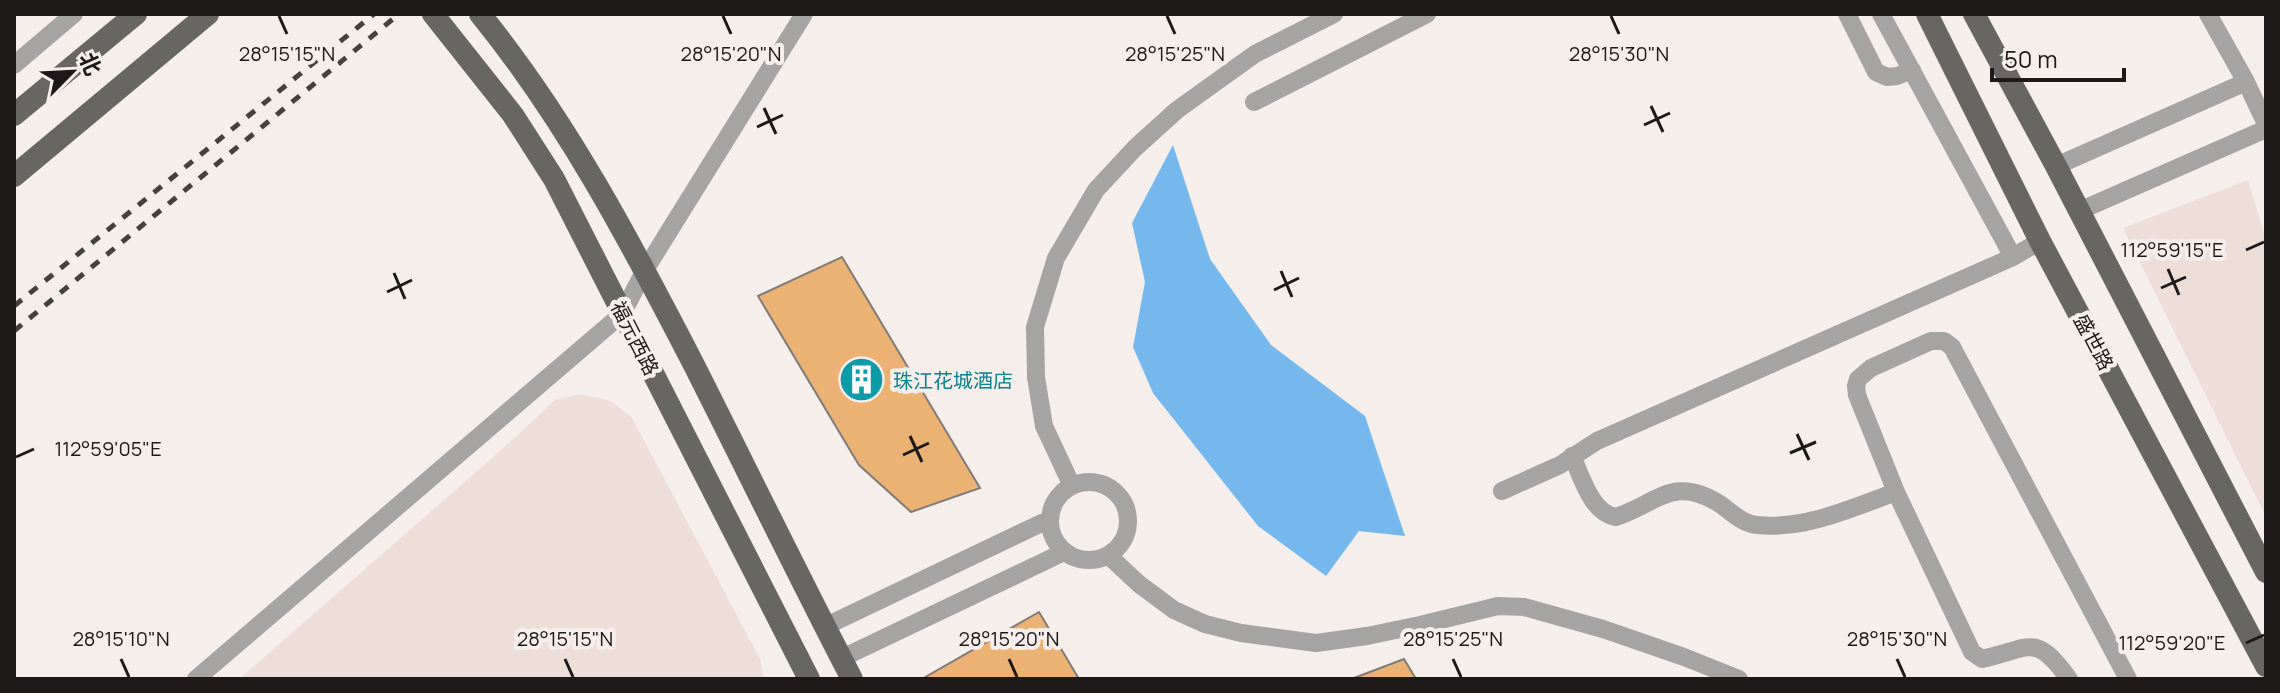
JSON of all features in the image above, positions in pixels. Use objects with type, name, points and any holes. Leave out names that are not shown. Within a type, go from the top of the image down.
[{"type":"main road","points":[[17,111],[136,14]]},
{"type":"main road","points":[[14,176],[208,14]]},
{"type":"main road","name":"福元西路","points":[[433,14],[478,68],[554,179],[809,679]]},
{"type":"main road","name":"福元西路","points":[[480,14],[531,80],[577,150],[645,270],[852,679]]},
{"type":"main road","name":"盛世路","points":[[1927,14],[2040,241],[2266,666]]},
{"type":"main road","points":[[1974,14],[2266,572]]},
{"type":"street","points":[[14,65],[74,14]]},
{"type":"street","points":[[196,679],[622,314],[645,270],[804,14]]},
{"type":"street","points":[[1072,486],[1044,426],[1036,377],[1035,327],[1056,258],[1096,190],[1135,148],[1177,110],[1255,54],[1334,14]]},
{"type":"street","points":[[1254,102],[1427,14]]},
{"type":"street","points":[[1847,14],[1876,72],[1887,77],[1912,70]]},
{"type":"street","points":[[1881,14],[2013,257]]},
{"type":"street","points":[[2079,211],[2266,126],[2246,82],[2208,14]]},
{"type":"street","points":[[2056,166],[2246,82]]},
{"type":"street","points":[[1502,491],[1560,465],[1611,435],[2013,257],[2040,241]]},
{"type":"street","points":[[2069,679],[2052,658],[2035,647],[2024,646],[1982,659],[1972,652],[1896,492],[1857,395],[1856,386],[1863,373],[1931,341],[1944,341],[1952,347],[2128,679]]},
{"type":"street","points":[[1572,456],[1594,501],[1607,515],[1616,517],[1683,490],[1704,495],[1747,523],[1801,522],[1826,518],[1896,492]]},
{"type":"street","points":[[1087,482],[1102,484],[1115,492],[1124,503],[1129,518],[1127,533],[1120,546],[1109,556],[1094,561],[1078,559],[1064,552],[1056,543],[1050,519],[1053,505],[1072,486],[1087,482]]},
{"type":"street","points":[[826,626],[1050,519]]},
{"type":"street","points":[[842,658],[1064,552]]},
{"type":"street","points":[[1109,556],[1174,610],[1205,624],[1241,633],[1316,643],[1381,633],[1498,606],[1524,607],[1603,629],[1739,679]]},
{"type":"shaded area","points":[[2248,180],[2266,240],[2266,517],[2123,228]]},
{"type":"shaded area","points":[[580,394],[611,401],[632,418],[760,659],[764,679],[239,679],[555,400]]},
{"type":"water","points":[[1173,145],[1210,259],[1271,345],[1365,416],[1405,536],[1359,531],[1326,576],[1258,526],[1153,393],[1133,347],[1145,282],[1132,223]]},
{"type":"building","name":"珠江花城酒店","points":[[842,257],[980,488],[911,512],[859,465],[758,296]]},
{"type":"building","points":[[1039,612],[1079,679],[922,679]]},
{"type":"building","points":[[1404,659],[1416,679],[1354,678]]},
{"type":"railway","points":[[14,306],[374,14]]},
{"type":"railway","points":[[14,331],[399,14]]},
{"type":"place","name":"珠江花城酒店","points":[[862,380]]}]
